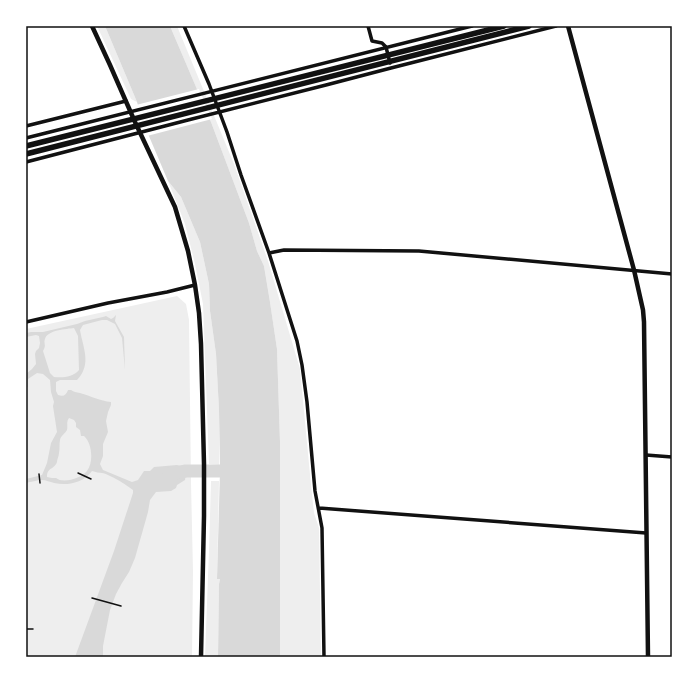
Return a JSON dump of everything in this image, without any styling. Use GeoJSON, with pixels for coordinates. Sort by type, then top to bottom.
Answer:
{"type":"FeatureCollection","features":[{"type":"Feature","properties":{"kind":"main road"},"geometry":{"type":"LineString","coordinates":[[26,154],[324,74],[388,55],[504,26]]}},
{"type":"Feature","properties":{"kind":"main road"},"geometry":{"type":"LineString","coordinates":[[26,146],[70,134],[324,74],[389,62],[529,26]]}},
{"type":"Feature","properties":{"kind":"street"},"geometry":{"type":"LineString","coordinates":[[92,26],[134,122],[175,207],[188,251],[195,285],[201,344],[204,464],[201,657]]}},
{"type":"Feature","properties":{"kind":"street"},"geometry":{"type":"LineString","coordinates":[[184,26],[227,132],[241,175],[270,253],[297,341],[307,402],[315,491],[322,528],[324,657]]}},
{"type":"Feature","properties":{"kind":"street"},"geometry":{"type":"LineString","coordinates":[[368,26],[372,41],[382,43],[386,47],[391,68]]}},
{"type":"Feature","properties":{"kind":"street"},"geometry":{"type":"LineString","coordinates":[[26,138],[220,88],[472,26]]}},
{"type":"Feature","properties":{"kind":"street"},"geometry":{"type":"LineString","coordinates":[[26,162],[556,26]]}},
{"type":"Feature","properties":{"kind":"street"},"geometry":{"type":"LineString","coordinates":[[568,26],[634,270],[643,310],[648,657]]}},
{"type":"Feature","properties":{"kind":"street"},"geometry":{"type":"LineString","coordinates":[[26,126],[126,101]]}},
{"type":"Feature","properties":{"kind":"street"},"geometry":{"type":"LineString","coordinates":[[270,253],[284,250],[419,251],[672,274]]}},
{"type":"Feature","properties":{"kind":"street"},"geometry":{"type":"LineString","coordinates":[[26,322],[195,285]]}},
{"type":"Feature","properties":{"kind":"street"},"geometry":{"type":"LineString","coordinates":[[646,455],[672,458]]}},
{"type":"Feature","properties":{"kind":"street"},"geometry":{"type":"LineString","coordinates":[[318,508],[646,533]]}},
{"type":"Feature","properties":{"kind":"path"},"geometry":{"type":"LineString","coordinates":[[78,473],[91,479]]}},
{"type":"Feature","properties":{"kind":"path"},"geometry":{"type":"LineString","coordinates":[[39,474],[40,483]]}},
{"type":"Feature","properties":{"kind":"path"},"geometry":{"type":"LineString","coordinates":[[92,598],[121,606]]}},
{"type":"Feature","properties":{"kind":"path"},"geometry":{"type":"LineString","coordinates":[[26,629],[33,629]]}},
{"type":"Feature","properties":{"kind":"shaded area"},"geometry":{"type":"Polygon","coordinates":[[[97,26],[105,26],[137,102],[131,99],[97,26]]]}},
{"type":"Feature","properties":{"kind":"shaded area"},"geometry":{"type":"Polygon","coordinates":[[[105,26],[170,26],[211,122],[249,223],[257,251],[264,266],[277,349],[280,442],[280,657],[218,657],[220,579],[217,579],[220,471],[219,410],[216,354],[210,311],[209,284],[200,242],[181,197],[168,181],[105,26]]]}},
{"type":"Feature","properties":{"kind":"shaded area"},"geometry":{"type":"Polygon","coordinates":[[[170,26],[177,26],[234,164],[268,261],[300,369],[314,513],[319,528],[321,657],[280,657],[280,442],[277,349],[264,266],[257,251],[249,223],[211,122],[170,26]]]}},
{"type":"Feature","properties":{"kind":"shaded area"},"geometry":{"type":"Polygon","coordinates":[[[168,181],[181,197],[200,242],[209,284],[210,311],[216,354],[219,410],[219,465],[209,464],[203,304],[185,224],[168,181]]]}},
{"type":"Feature","properties":{"kind":"shaded area"},"geometry":{"type":"Polygon","coordinates":[[[177,296],[186,304],[189,320],[193,571],[192,657],[26,657],[26,329],[177,296]]]}},
{"type":"Feature","properties":{"kind":"shaded area"},"geometry":{"type":"Polygon","coordinates":[[[116,315],[115,321],[124,337],[125,370],[122,338],[115,324],[107,320],[102,320],[83,325],[80,330],[85,356],[82,374],[77,380],[60,380],[56,382],[56,391],[58,395],[63,396],[68,390],[71,390],[99,400],[111,402],[106,421],[108,432],[103,444],[103,456],[100,464],[103,470],[132,482],[138,480],[144,471],[150,471],[154,467],[177,465],[183,467],[186,471],[185,480],[171,491],[156,492],[150,500],[135,558],[129,572],[116,594],[110,610],[103,646],[103,657],[75,657],[114,551],[133,490],[109,475],[92,471],[80,481],[70,484],[59,484],[45,480],[26,483],[26,479],[42,475],[47,463],[51,443],[57,432],[50,380],[43,374],[37,373],[28,379],[28,387],[26,388],[26,374],[36,364],[35,354],[40,343],[39,336],[36,335],[26,337],[26,333],[43,332],[106,316],[111,319],[116,315]],[[74,328],[53,332],[45,339],[45,347],[43,351],[50,373],[54,377],[68,376],[79,370],[78,336],[74,328]],[[69,418],[67,422],[67,430],[60,440],[56,465],[49,470],[47,477],[56,478],[59,480],[72,479],[85,474],[91,463],[89,443],[84,436],[81,436],[80,430],[76,427],[74,420],[69,418]]]}},
{"type":"Feature","properties":{"kind":"shaded area"},"geometry":{"type":"Polygon","coordinates":[[[211,481],[219,481],[217,578],[220,579],[218,657],[205,657],[211,481]]]}},
{"type":"Feature","properties":{"kind":"pier"},"geometry":{"type":"Polygon","coordinates":[[[199,89],[212,119],[147,136],[141,123],[136,105],[199,89]]]}},
{"type":"Feature","properties":{"kind":"waterway"},"geometry":{"type":"LineString","coordinates":[[169,474],[186,471],[237,471]]}}]}
